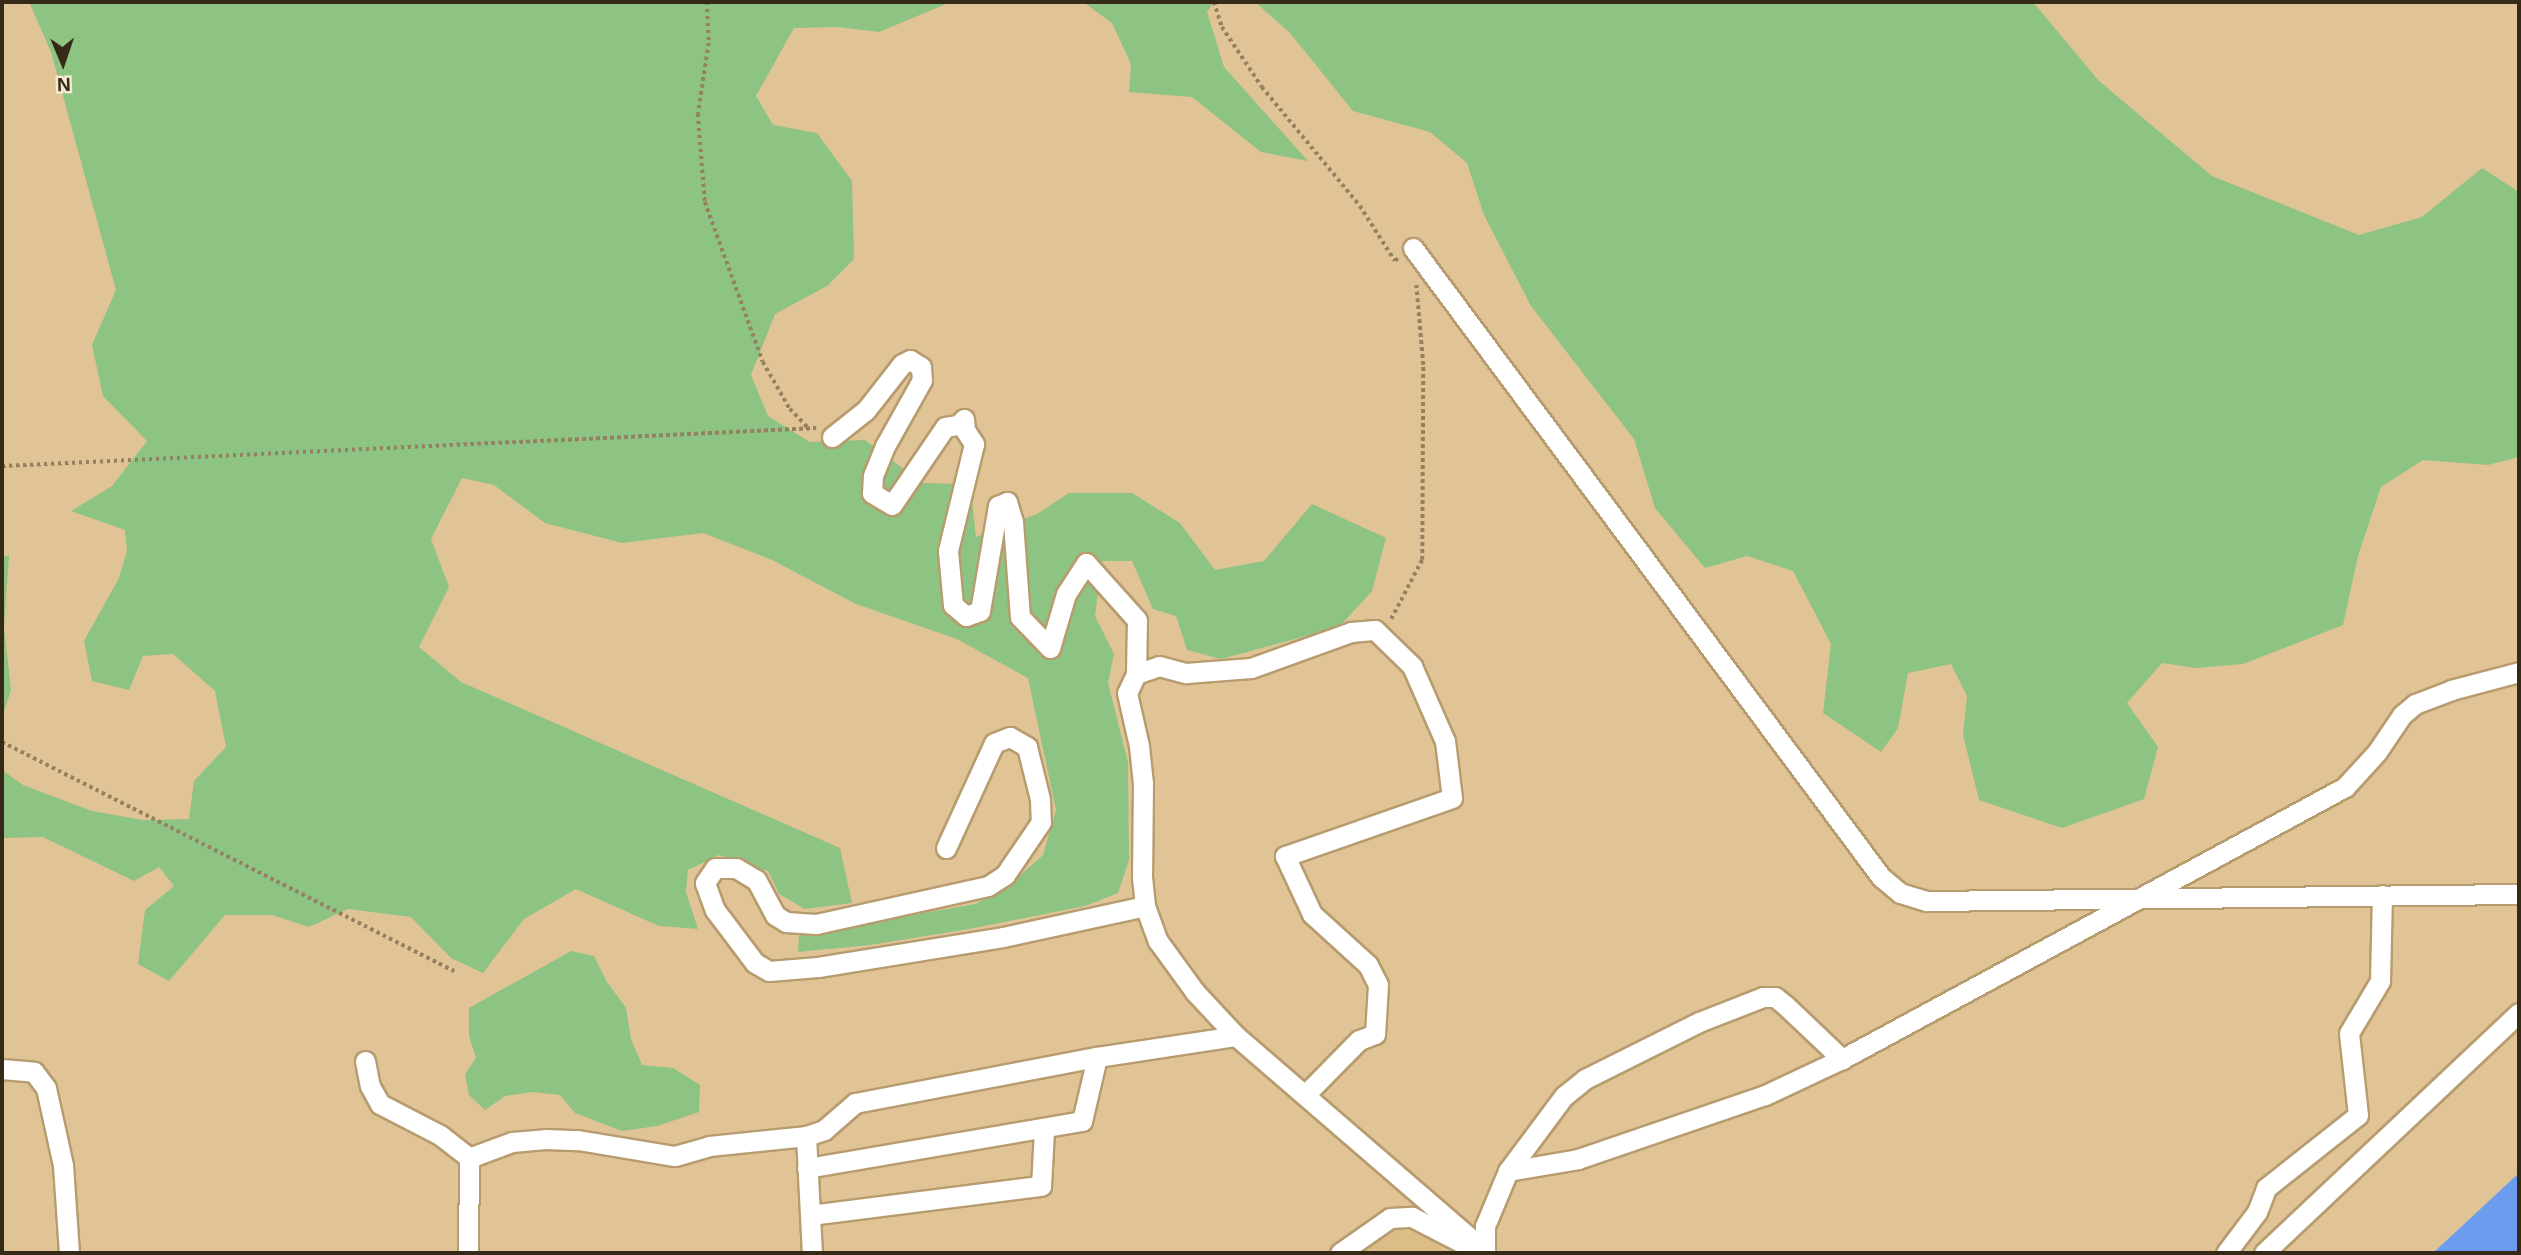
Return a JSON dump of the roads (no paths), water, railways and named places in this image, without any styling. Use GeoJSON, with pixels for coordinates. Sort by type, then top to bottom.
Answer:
{"type":"FeatureCollection","features":[{"type":"Feature","properties":{"kind":"street"},"geometry":{"type":"LineString","coordinates":[[1413,248],[1881,877],[1900,893],[1927,901],[2519,894]]}},
{"type":"Feature","properties":{"kind":"street"},"geometry":{"type":"LineString","coordinates":[[838,432],[866,410],[902,364],[910,360],[921,367],[922,380],[885,446],[873,475],[872,493],[892,505],[945,427],[958,425],[964,419],[965,430],[974,444],[948,551],[953,605],[966,616],[980,611],[998,506],[1007,502],[1013,522],[1020,617],[1050,648],[1066,594],[1086,563],[1137,620],[1136,674],[1128,693],[1139,746],[1143,783],[1142,877],[1145,906],[1158,941],[1195,992],[1236,1036],[1471,1237],[1482,1250]]}},
{"type":"Feature","properties":{"kind":"street"},"geometry":{"type":"LineString","coordinates":[[1136,674],[1159,666],[1186,673],[1251,668],[1351,632],[1375,630],[1412,666],[1445,741],[1452,798],[1285,856],[1312,914],[1368,965],[1378,985],[1375,1034],[1359,1040],[1305,1095]]}},
{"type":"Feature","properties":{"kind":"street"},"geometry":{"type":"LineString","coordinates":[[1508,1171],[1578,1159],[1603,1151],[1765,1095],[1842,1059],[2345,787],[2377,752],[2402,715],[2415,704],[2451,690],[2519,672]]}},
{"type":"Feature","properties":{"kind":"street"},"geometry":{"type":"LineString","coordinates":[[946,848],[994,743],[1010,737],[1027,747],[1040,799],[1041,822],[1005,875],[988,886],[816,924],[786,922],[775,915],[756,880],[736,868],[715,868],[705,883],[715,909],[755,963],[769,971],[818,967],[1003,937],[1145,906]]}},
{"type":"Feature","properties":{"kind":"street"},"geometry":{"type":"LineString","coordinates":[[2226,1253],[2256,1212],[2266,1188],[2358,1115],[2349,1033],[2380,981],[2382,895]]}},
{"type":"Feature","properties":{"kind":"street"},"geometry":{"type":"LineString","coordinates":[[1482,1250],[1485,1226],[1508,1171],[1564,1096],[1585,1079],[1699,1022],[1763,997],[1775,997],[1842,1059]]}},
{"type":"Feature","properties":{"kind":"street"},"geometry":{"type":"LineString","coordinates":[[2264,1253],[2519,1013]]}},
{"type":"Feature","properties":{"kind":"street"},"geometry":{"type":"LineString","coordinates":[[469,1158],[512,1142],[545,1139],[578,1140],[675,1156],[709,1146],[806,1136],[824,1130],[855,1103],[1097,1057],[1236,1036]]}},
{"type":"Feature","properties":{"kind":"street"},"geometry":{"type":"LineString","coordinates":[[807,1168],[1044,1130],[1082,1121],[1097,1057]]}},
{"type":"Feature","properties":{"kind":"street"},"geometry":{"type":"LineString","coordinates":[[365,1061],[370,1087],[380,1104],[440,1135],[469,1158]]}},
{"type":"Feature","properties":{"kind":"street"},"geometry":{"type":"LineString","coordinates":[[2,1069],[34,1072],[46,1088],[63,1165],[69,1253]]}},
{"type":"Feature","properties":{"kind":"street"},"geometry":{"type":"LineString","coordinates":[[810,1215],[1041,1186],[1044,1130]]}},
{"type":"Feature","properties":{"kind":"street"},"geometry":{"type":"LineString","coordinates":[[806,1136],[812,1253]]}},
{"type":"Feature","properties":{"kind":"street"},"geometry":{"type":"LineString","coordinates":[[468,1253],[469,1158]]}},
{"type":"Feature","properties":{"kind":"street"},"geometry":{"type":"LineString","coordinates":[[1340,1253],[1390,1218],[1412,1217],[1466,1247],[1482,1250]]}},
{"type":"Feature","properties":{"kind":"water"},"geometry":{"type":"Polygon","coordinates":[[[2519,1173],[2519,1253],[2433,1253],[2519,1173]]]}}]}
